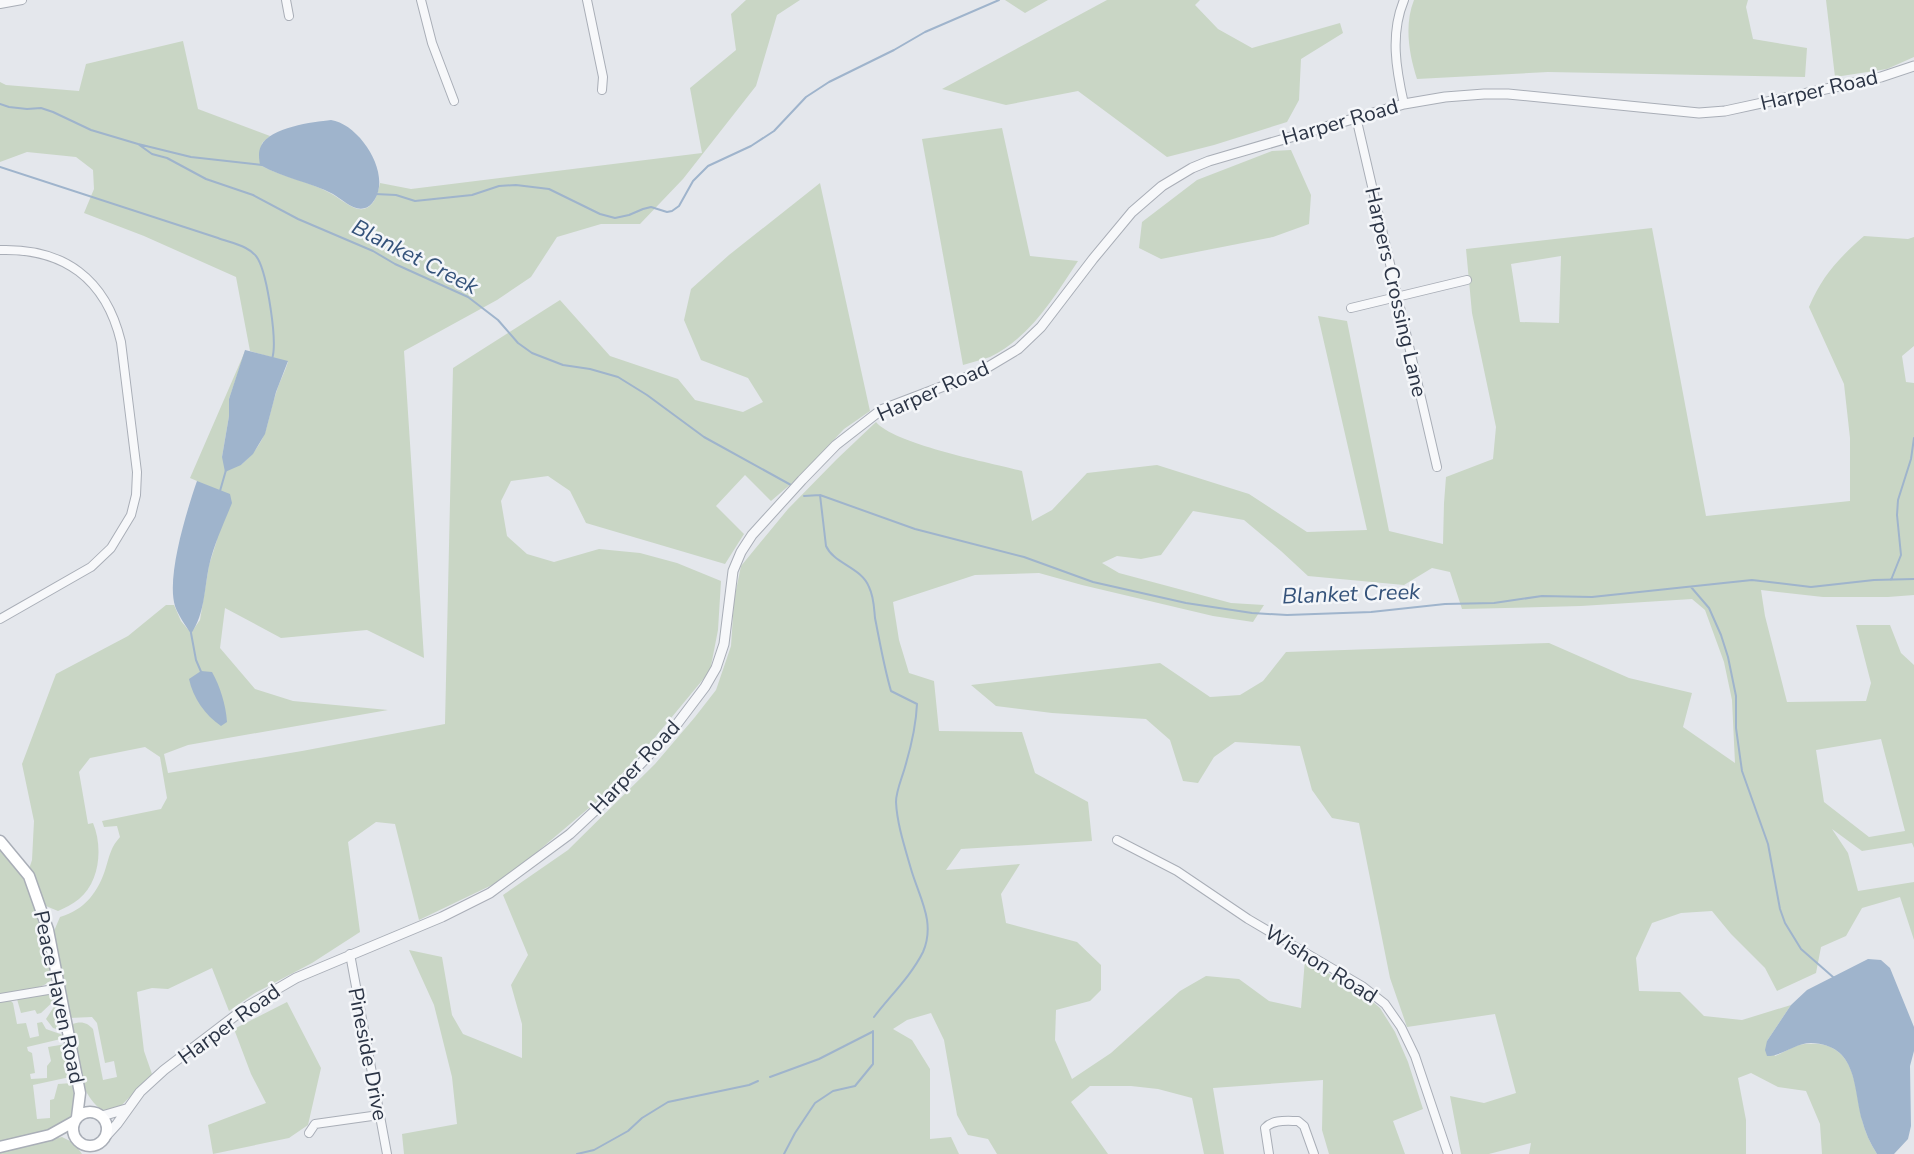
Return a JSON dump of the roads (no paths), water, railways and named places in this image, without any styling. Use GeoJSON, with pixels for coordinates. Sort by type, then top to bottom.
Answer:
{"type":"FeatureCollection","features":[{"type":"Feature","properties":{"kind":"main road","name":"Peace Haven Road"},"geometry":{"type":"LineString","coordinates":[[0,841],[28,876],[48,930],[80,1093],[76,1119]]}},
{"type":"Feature","properties":{"kind":"main road","name":"Peace Haven Road"},"geometry":{"type":"LineString","coordinates":[[80,1093],[99,1114]]}},
{"type":"Feature","properties":{"kind":"main road"},"geometry":{"type":"LineString","coordinates":[[0,1147],[50,1135],[86,1112],[99,1114],[107,1125],[104,1139],[95,1154]]}},
{"type":"Feature","properties":{"kind":"main road"},"geometry":{"type":"LineString","coordinates":[[76,1119],[73,1132],[81,1145]]}},
{"type":"Feature","properties":{"kind":"main road"},"geometry":{"type":"LineString","coordinates":[[50,1135],[81,1145],[92,1146],[104,1139]]}},
{"type":"Feature","properties":{"kind":"street"},"geometry":{"type":"LineString","coordinates":[[0,4],[22,0]]}},
{"type":"Feature","properties":{"kind":"street"},"geometry":{"type":"LineString","coordinates":[[286,0],[289,16]]}},
{"type":"Feature","properties":{"kind":"street"},"geometry":{"type":"LineString","coordinates":[[421,0],[432,43],[453,101]]}},
{"type":"Feature","properties":{"kind":"street"},"geometry":{"type":"LineString","coordinates":[[588,0],[603,76],[602,90]]}},
{"type":"Feature","properties":{"kind":"street"},"geometry":{"type":"LineString","coordinates":[[1404,0],[1397,16],[1395,46],[1398,78],[1404,104]]}},
{"type":"Feature","properties":{"kind":"street","name":"Harper Road"},"geometry":{"type":"LineString","coordinates":[[104,1139],[140,1092],[164,1070],[248,1006],[297,978],[442,917],[490,893],[570,834],[602,804],[674,728],[705,687],[716,668],[724,644],[733,571],[741,552],[760,526],[836,445],[881,410],[958,381],[996,363],[1018,349],[1041,327],[1132,212],[1145,199],[1177,176],[1220,158],[1356,117],[1404,104],[1445,97],[1484,94],[1707,112],[1725,111],[1877,78],[1914,66]]}},
{"type":"Feature","properties":{"kind":"street","name":"Harpers Crossing Lane"},"geometry":{"type":"LineString","coordinates":[[1356,117],[1437,467]]}},
{"type":"Feature","properties":{"kind":"street"},"geometry":{"type":"LineString","coordinates":[[0,250],[31,252],[55,258],[72,266],[96,287],[106,301],[116,323],[121,342],[137,472],[136,495],[131,515],[111,548],[91,567],[0,619]]}},
{"type":"Feature","properties":{"kind":"street"},"geometry":{"type":"LineString","coordinates":[[1351,308],[1467,280]]}},
{"type":"Feature","properties":{"kind":"street","name":"Wishon Road"},"geometry":{"type":"LineString","coordinates":[[1118,840],[1177,871],[1248,919],[1362,986],[1384,1004],[1401,1027],[1415,1056],[1448,1154]]}},
{"type":"Feature","properties":{"kind":"street","name":"Pineside Drive"},"geometry":{"type":"LineString","coordinates":[[350,954],[387,1154]]}},
{"type":"Feature","properties":{"kind":"street"},"geometry":{"type":"LineString","coordinates":[[0,998],[60,988]]}},
{"type":"Feature","properties":{"kind":"street"},"geometry":{"type":"LineString","coordinates":[[99,1114],[126,1109]]}},
{"type":"Feature","properties":{"kind":"street"},"geometry":{"type":"LineString","coordinates":[[309,1133],[315,1124],[379,1115]]}},
{"type":"Feature","properties":{"kind":"street"},"geometry":{"type":"LineString","coordinates":[[1269,1154],[1265,1128],[1267,1125],[1271,1122],[1298,1121],[1304,1126],[1314,1154]]}},
{"type":"Feature","properties":{"kind":"water"},"geometry":{"type":"Polygon","coordinates":[[[331,120],[342,123],[352,130],[370,151],[375,163],[379,176],[379,188],[375,199],[367,207],[361,209],[352,207],[333,194],[260,165],[261,146],[273,134],[293,127],[331,120]]]}},
{"type":"Feature","properties":{"kind":"water"},"geometry":{"type":"Polygon","coordinates":[[[245,350],[288,361],[276,392],[265,434],[253,454],[241,465],[225,472],[222,457],[229,416],[229,399],[245,350]]]}},
{"type":"Feature","properties":{"kind":"water"},"geometry":{"type":"Polygon","coordinates":[[[197,481],[230,494],[232,503],[209,566],[202,610],[191,634],[175,606],[173,578],[179,544],[197,481]]]}},
{"type":"Feature","properties":{"kind":"water"},"geometry":{"type":"Polygon","coordinates":[[[201,671],[212,672],[220,689],[227,722],[221,726],[210,717],[193,693],[189,679],[201,671]]]}},
{"type":"Feature","properties":{"kind":"water"},"geometry":{"type":"Polygon","coordinates":[[[1868,959],[1881,960],[1890,968],[1914,1027],[1914,1051],[1910,1066],[1911,1126],[1908,1139],[1894,1154],[1877,1154],[1872,1146],[1863,1124],[1851,1070],[1838,1051],[1811,1043],[1767,1056],[1765,1050],[1767,1041],[1791,1005],[1807,990],[1868,959]]]}},
{"type":"Feature","properties":{"kind":"waterway"},"geometry":{"type":"LineString","coordinates":[[375,194],[396,195],[415,201],[472,195],[499,186],[516,185],[549,189],[600,214],[615,218],[651,207],[667,212],[672,211],[679,206],[693,181],[708,166],[751,146],[774,131],[806,97],[829,82],[925,32],[999,0]]}},
{"type":"Feature","properties":{"kind":"waterway","name":"Blanket Creek"},"geometry":{"type":"LineString","coordinates":[[0,104],[27,109],[41,108],[91,130],[138,144],[152,154],[167,158],[206,179],[253,195],[298,219],[373,251],[395,264],[468,297],[498,320],[518,343],[532,353],[563,365],[590,369],[618,377],[647,395],[704,437],[791,485]]}},
{"type":"Feature","properties":{"kind":"waterway"},"geometry":{"type":"LineString","coordinates":[[138,144],[191,157],[262,165]]}},
{"type":"Feature","properties":{"kind":"waterway"},"geometry":{"type":"LineString","coordinates":[[0,167],[235,243],[251,251],[258,259],[268,293],[274,338],[272,359]]}},
{"type":"Feature","properties":{"kind":"waterway"},"geometry":{"type":"LineString","coordinates":[[1891,580],[1901,555],[1897,515],[1898,500],[1911,459],[1914,438]]}},
{"type":"Feature","properties":{"kind":"waterway"},"geometry":{"type":"LineString","coordinates":[[220,491],[226,470]]}},
{"type":"Feature","properties":{"kind":"waterway"},"geometry":{"type":"LineString","coordinates":[[820,495],[826,546],[835,557],[860,575],[871,591],[891,691],[917,704],[913,736],[896,802],[904,844],[925,910],[927,941],[913,969],[874,1017]]}},
{"type":"Feature","properties":{"kind":"waterway","name":"Blanket Creek"},"geometry":{"type":"LineString","coordinates":[[804,496],[820,495],[915,529],[1024,557],[1093,582],[1186,603],[1252,613],[1287,615],[1371,612],[1445,604],[1494,603],[1542,596],[1592,597],[1752,580],[1811,587],[1874,580],[1914,579]]}},
{"type":"Feature","properties":{"kind":"waterway"},"geometry":{"type":"LineString","coordinates":[[1691,587],[1709,608],[1728,657],[1736,696],[1736,728],[1742,771],[1768,844],[1780,909],[1785,923],[1801,949],[1833,977]]}},
{"type":"Feature","properties":{"kind":"waterway"},"geometry":{"type":"LineString","coordinates":[[191,633],[196,660],[202,674]]}},
{"type":"Feature","properties":{"kind":"waterway"},"geometry":{"type":"LineString","coordinates":[[784,1154],[815,1103],[833,1091],[855,1086],[873,1064],[873,1031]]}},
{"type":"Feature","properties":{"kind":"waterway"},"geometry":{"type":"LineString","coordinates":[[770,1077],[819,1059],[872,1032]]}},
{"type":"Feature","properties":{"kind":"waterway"},"geometry":{"type":"LineString","coordinates":[[577,1154],[594,1150],[628,1131],[642,1118],[668,1102],[749,1085],[758,1081]]}}]}
